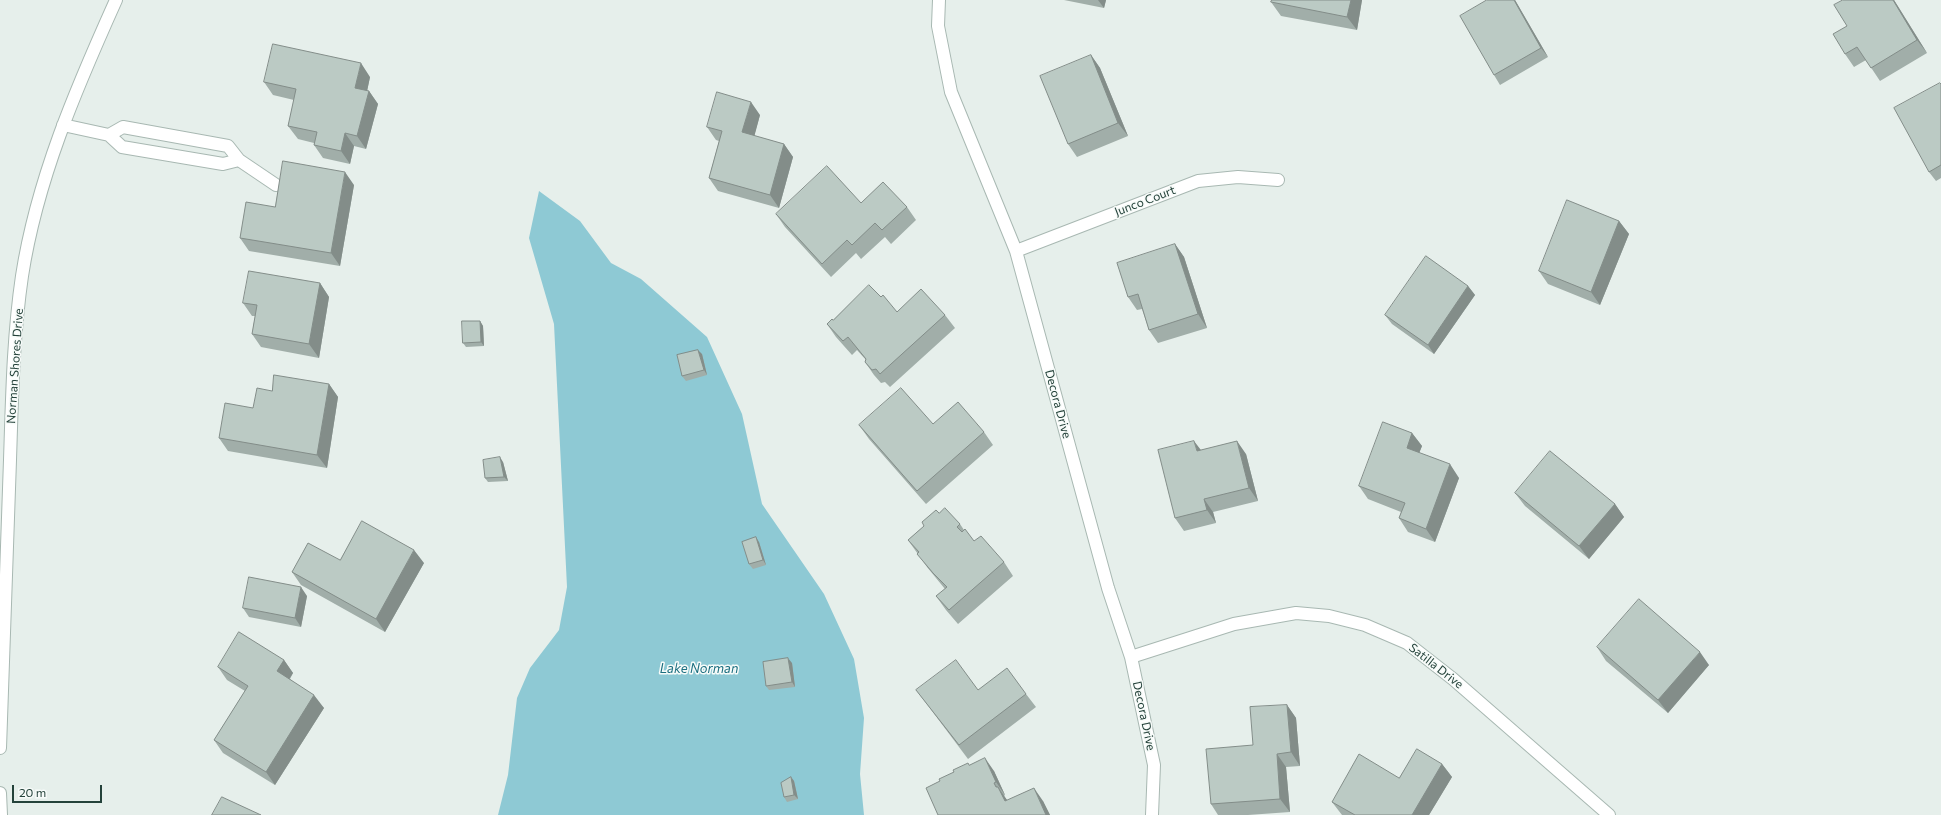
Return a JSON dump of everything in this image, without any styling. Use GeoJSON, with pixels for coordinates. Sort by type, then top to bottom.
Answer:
{"type":"FeatureCollection","features":[{"type":"Feature","properties":{"kind":"street","name":"Norman Shores Drive"},"geometry":{"type":"LineString","coordinates":[[0,748],[5,458],[22,276],[35,213],[62,125],[116,0]]}},
{"type":"Feature","properties":{"kind":"street","name":"Decora Drive"},"geometry":{"type":"LineString","coordinates":[[939,0],[938,26],[951,92],[1016,251],[1108,588],[1131,657],[1154,765],[1152,815]]}},
{"type":"Feature","properties":{"kind":"street"},"geometry":{"type":"LineString","coordinates":[[62,125],[109,135],[122,147],[223,164],[239,160]]}},
{"type":"Feature","properties":{"kind":"street"},"geometry":{"type":"LineString","coordinates":[[109,135],[123,127],[228,146],[239,160],[276,185]]}},
{"type":"Feature","properties":{"kind":"street","name":"Junco Court"},"geometry":{"type":"LineString","coordinates":[[1016,251],[1198,181],[1238,177],[1278,180]]}},
{"type":"Feature","properties":{"kind":"street","name":"Satilla Drive"},"geometry":{"type":"LineString","coordinates":[[1131,657],[1234,624],[1296,613],[1329,616],[1365,625],[1407,643],[1453,679],[1609,815]]}},
{"type":"Feature","properties":{"kind":"street"},"geometry":{"type":"LineString","coordinates":[[0,793],[1,815]]}},
{"type":"Feature","properties":{"kind":"water","name":"Lake Norman"},"geometry":{"type":"Polygon","coordinates":[[[539,191],[580,221],[611,263],[641,279],[707,337],[742,414],[762,504],[824,594],[854,659],[864,718],[860,774],[864,815],[498,815],[508,775],[517,698],[530,668],[559,630],[567,587],[554,324],[529,238],[539,191]]]}},
{"type":"Feature","properties":{"kind":"building"},"geometry":{"type":"Polygon","coordinates":[[[1272,0],[1351,0],[1347,17],[1271,2],[1272,0]]]}},
{"type":"Feature","properties":{"kind":"building"},"geometry":{"type":"Polygon","coordinates":[[[1487,0],[1514,0],[1541,48],[1494,75],[1460,16],[1487,0]]]}},
{"type":"Feature","properties":{"kind":"building"},"geometry":{"type":"Polygon","coordinates":[[[1843,0],[1893,0],[1917,40],[1871,68],[1857,47],[1845,54],[1833,34],[1847,26],[1834,5],[1843,0]]]}},
{"type":"Feature","properties":{"kind":"building"},"geometry":{"type":"Polygon","coordinates":[[[273,44],[361,63],[355,88],[369,91],[357,136],[345,133],[341,151],[314,145],[317,132],[288,126],[296,89],[264,82],[273,44]]]}},
{"type":"Feature","properties":{"kind":"building"},"geometry":{"type":"Polygon","coordinates":[[[1091,55],[1118,123],[1068,144],[1040,76],[1091,55]]]}},
{"type":"Feature","properties":{"kind":"building"},"geometry":{"type":"Polygon","coordinates":[[[1940,83],[1941,165],[1929,172],[1894,108],[1940,83]]]}},
{"type":"Feature","properties":{"kind":"building"},"geometry":{"type":"Polygon","coordinates":[[[717,92],[751,102],[742,132],[784,144],[770,195],[709,178],[722,131],[707,127],[717,92]]]}},
{"type":"Feature","properties":{"kind":"building"},"geometry":{"type":"Polygon","coordinates":[[[283,161],[345,172],[331,253],[240,238],[246,202],[275,207],[283,161]]]}},
{"type":"Feature","properties":{"kind":"building"},"geometry":{"type":"Polygon","coordinates":[[[827,166],[861,203],[883,182],[907,207],[882,230],[875,223],[852,245],[847,240],[822,264],[776,214],[827,166]]]}},
{"type":"Feature","properties":{"kind":"building"},"geometry":{"type":"Polygon","coordinates":[[[1567,200],[1619,221],[1591,292],[1539,271],[1567,200]]]}},
{"type":"Feature","properties":{"kind":"building"},"geometry":{"type":"Polygon","coordinates":[[[1175,244],[1198,314],[1149,330],[1138,294],[1128,297],[1117,263],[1175,244]]]}},
{"type":"Feature","properties":{"kind":"building"},"geometry":{"type":"Polygon","coordinates":[[[1426,256],[1468,286],[1428,345],[1385,315],[1426,256]]]}},
{"type":"Feature","properties":{"kind":"building"},"geometry":{"type":"Polygon","coordinates":[[[249,271],[320,283],[309,344],[252,334],[257,305],[243,303],[249,271]]]}},
{"type":"Feature","properties":{"kind":"building"},"geometry":{"type":"Polygon","coordinates":[[[869,285],[881,297],[883,295],[897,312],[921,289],[945,315],[880,374],[876,369],[872,370],[865,362],[866,359],[848,337],[843,341],[827,324],[869,285]]]}},
{"type":"Feature","properties":{"kind":"building"},"geometry":{"type":"Polygon","coordinates":[[[462,321],[480,321],[481,342],[463,343],[462,321]]]}},
{"type":"Feature","properties":{"kind":"building"},"geometry":{"type":"Polygon","coordinates":[[[698,350],[704,370],[682,376],[677,355],[698,350]]]}},
{"type":"Feature","properties":{"kind":"building"},"geometry":{"type":"Polygon","coordinates":[[[274,375],[329,384],[317,455],[219,438],[225,403],[253,408],[257,388],[272,391],[274,375]]]}},
{"type":"Feature","properties":{"kind":"building"},"geometry":{"type":"Polygon","coordinates":[[[901,388],[933,424],[958,402],[984,432],[917,491],[859,425],[901,388]]]}},
{"type":"Feature","properties":{"kind":"building"},"geometry":{"type":"Polygon","coordinates":[[[1383,422],[1412,433],[1407,448],[1450,464],[1426,529],[1399,518],[1405,503],[1359,486],[1383,422]]]}},
{"type":"Feature","properties":{"kind":"building"},"geometry":{"type":"Polygon","coordinates":[[[1194,441],[1197,451],[1237,441],[1249,488],[1204,499],[1207,510],[1175,518],[1158,450],[1194,441]]]}},
{"type":"Feature","properties":{"kind":"building"},"geometry":{"type":"Polygon","coordinates":[[[1550,451],[1615,504],[1579,546],[1515,493],[1550,451]]]}},
{"type":"Feature","properties":{"kind":"building"},"geometry":{"type":"Polygon","coordinates":[[[500,457],[504,477],[485,478],[483,460],[500,457]]]}},
{"type":"Feature","properties":{"kind":"building"},"geometry":{"type":"Polygon","coordinates":[[[945,508],[960,524],[957,527],[962,532],[965,529],[974,541],[981,536],[1004,562],[949,610],[936,596],[947,587],[917,554],[919,552],[908,540],[924,526],[922,522],[936,510],[939,513],[945,508]]]}},
{"type":"Feature","properties":{"kind":"building"},"geometry":{"type":"Polygon","coordinates":[[[362,521],[414,550],[376,619],[292,572],[308,543],[340,560],[362,521]]]}},
{"type":"Feature","properties":{"kind":"building"},"geometry":{"type":"Polygon","coordinates":[[[756,537],[763,560],[749,564],[742,542],[756,537]]]}},
{"type":"Feature","properties":{"kind":"building"},"geometry":{"type":"Polygon","coordinates":[[[249,577],[301,587],[295,618],[243,608],[249,577]]]}},
{"type":"Feature","properties":{"kind":"building"},"geometry":{"type":"Polygon","coordinates":[[[1639,599],[1700,652],[1658,700],[1597,647],[1639,599]]]}},
{"type":"Feature","properties":{"kind":"building"},"geometry":{"type":"Polygon","coordinates":[[[239,632],[284,660],[277,671],[314,695],[266,772],[214,740],[248,686],[218,667],[239,632]]]}},
{"type":"Feature","properties":{"kind":"building"},"geometry":{"type":"Polygon","coordinates":[[[788,658],[792,682],[766,686],[763,662],[788,658]]]}},
{"type":"Feature","properties":{"kind":"building"},"geometry":{"type":"Polygon","coordinates":[[[956,660],[978,690],[1007,668],[1026,694],[959,745],[916,690],[956,660]]]}},
{"type":"Feature","properties":{"kind":"building"},"geometry":{"type":"Polygon","coordinates":[[[1287,705],[1291,752],[1277,754],[1280,799],[1211,804],[1206,749],[1253,745],[1250,707],[1287,705]]]}},
{"type":"Feature","properties":{"kind":"building"},"geometry":{"type":"Polygon","coordinates":[[[1417,749],[1442,764],[1412,815],[1355,815],[1332,802],[1359,754],[1399,778],[1417,749]]]}},
{"type":"Feature","properties":{"kind":"building"},"geometry":{"type":"Polygon","coordinates":[[[985,758],[996,782],[994,783],[996,787],[998,787],[1005,801],[1034,788],[1046,815],[938,815],[926,788],[940,781],[939,779],[954,772],[953,770],[968,763],[969,765],[985,758]]]}},
{"type":"Feature","properties":{"kind":"building"},"geometry":{"type":"Polygon","coordinates":[[[791,777],[794,795],[784,797],[781,783],[791,777]]]}},
{"type":"Feature","properties":{"kind":"building"},"geometry":{"type":"Polygon","coordinates":[[[222,797],[261,815],[212,815],[222,797]]]}}]}
